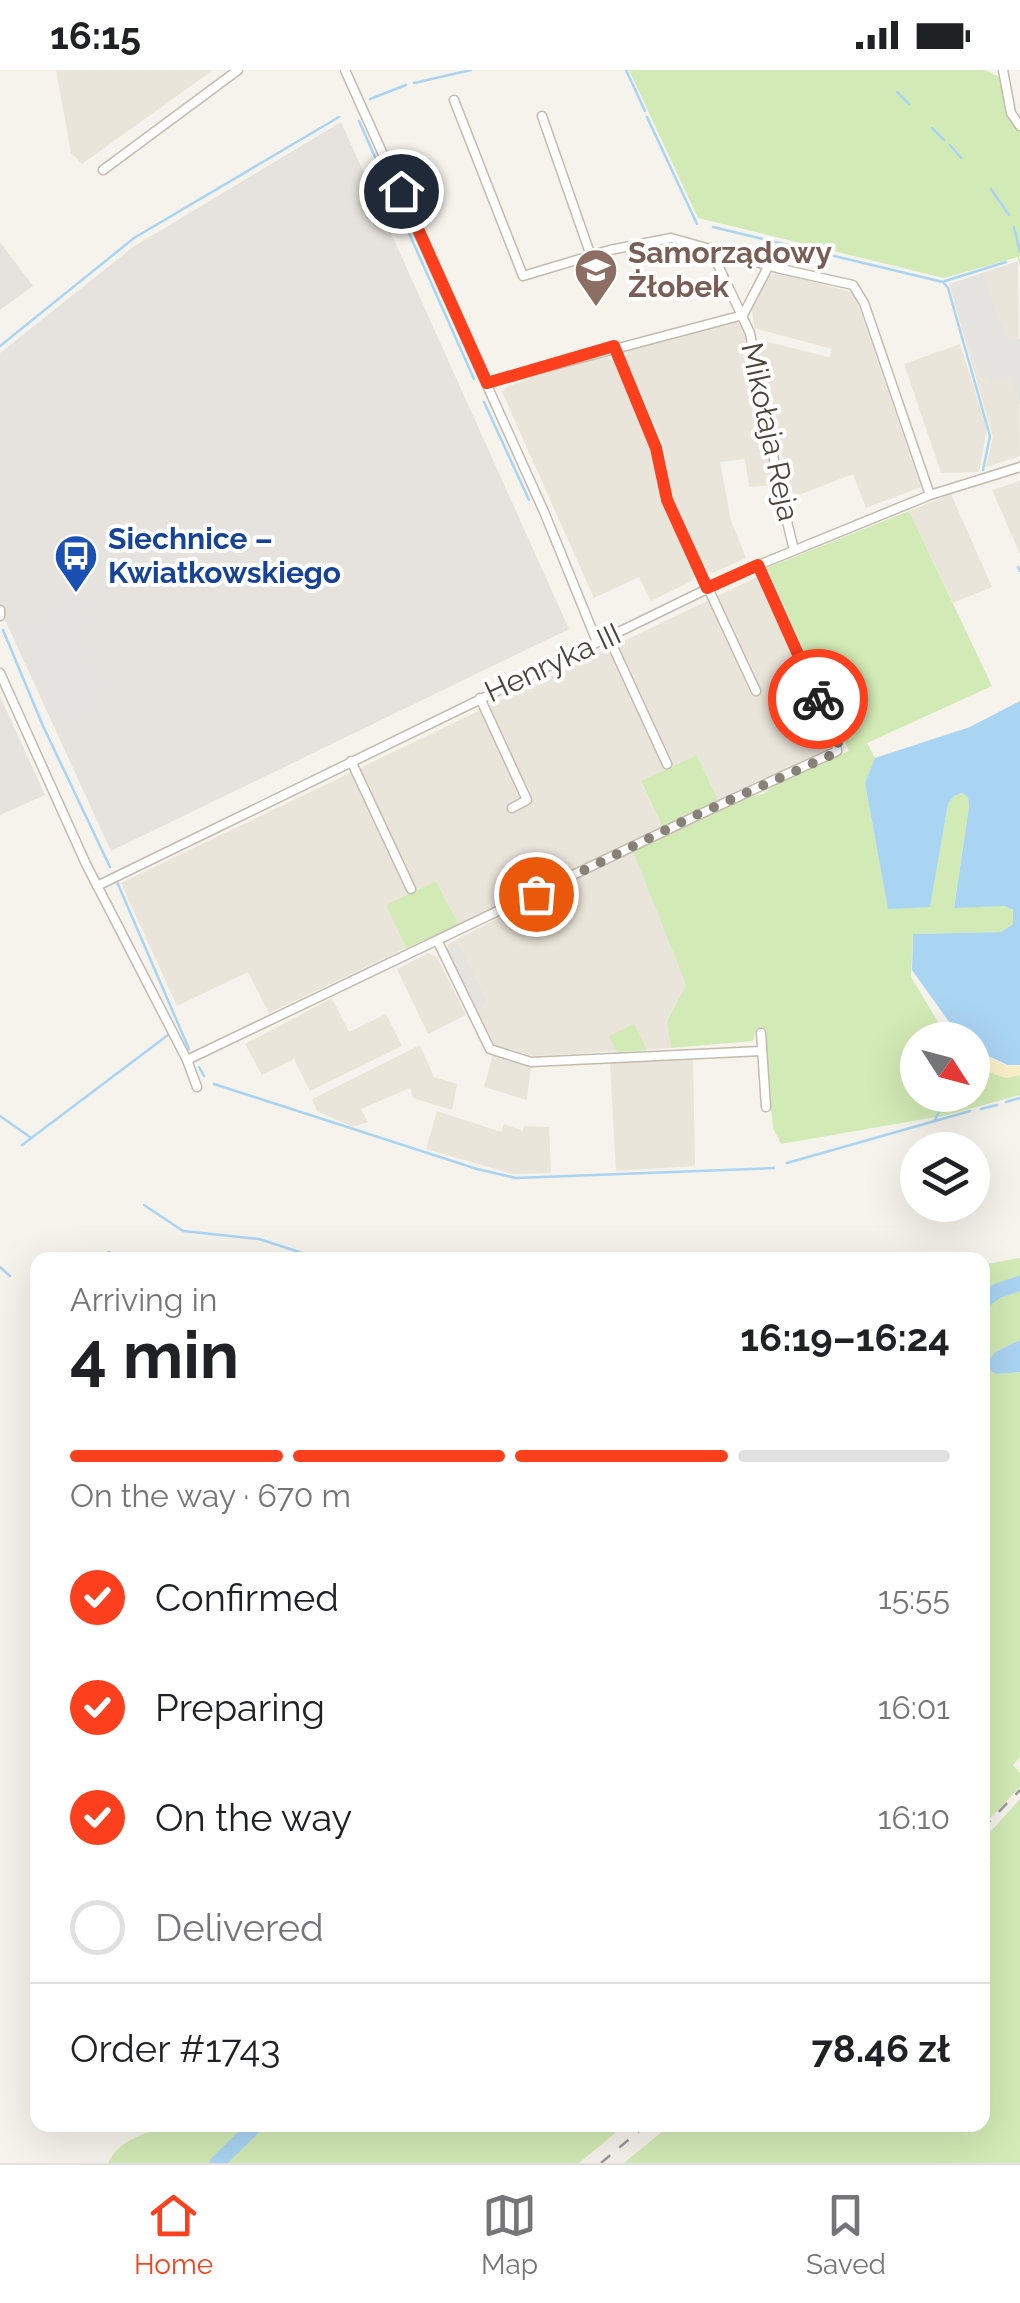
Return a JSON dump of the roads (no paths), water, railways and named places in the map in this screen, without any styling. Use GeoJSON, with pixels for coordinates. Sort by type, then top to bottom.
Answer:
{"type":"FeatureCollection","features":[{"type":"Feature","properties":{"kind":"street"},"geometry":{"type":"LineString","coordinates":[[103,170],[238,70]]}},
{"type":"Feature","properties":{"kind":"street"},"geometry":{"type":"LineString","coordinates":[[345,70],[567,563],[596,642]]}},
{"type":"Feature","properties":{"kind":"street"},"geometry":{"type":"LineString","coordinates":[[1000,70],[1012,113],[1020,126]]}},
{"type":"Feature","properties":{"kind":"street"},"geometry":{"type":"LineString","coordinates":[[454,100],[524,276],[664,238],[849,282],[858,289],[930,495]]}},
{"type":"Feature","properties":{"kind":"street"},"geometry":{"type":"LineString","coordinates":[[542,116],[590,256]]}},
{"type":"Feature","properties":{"kind":"street","name":"Mikołaja Reja"},"geometry":{"type":"LineString","coordinates":[[710,248],[750,333],[780,497],[794,550]]}},
{"type":"Feature","properties":{"kind":"street"},"geometry":{"type":"LineString","coordinates":[[487,383],[742,314],[768,265]]}},
{"type":"Feature","properties":{"kind":"street"},"geometry":{"type":"LineString","coordinates":[[614,346],[656,448],[667,500],[756,691]]}},
{"type":"Feature","properties":{"kind":"street","name":"Henryka III"},"geometry":{"type":"LineString","coordinates":[[97,886],[707,588],[930,495],[1020,467]]}},
{"type":"Feature","properties":{"kind":"street"},"geometry":{"type":"LineString","coordinates":[[187,1060],[694,816],[838,752],[835,737],[758,565]]}},
{"type":"Feature","properties":{"kind":"street"},"geometry":{"type":"LineString","coordinates":[[608,636],[667,764]]}},
{"type":"Feature","properties":{"kind":"street"},"geometry":{"type":"LineString","coordinates":[[0,673],[97,886],[187,1060],[196,1086]]}},
{"type":"Feature","properties":{"kind":"street"},"geometry":{"type":"LineString","coordinates":[[480,698],[527,800],[512,808]]}},
{"type":"Feature","properties":{"kind":"street"},"geometry":{"type":"LineString","coordinates":[[351,761],[411,888]]}},
{"type":"Feature","properties":{"kind":"street"},"geometry":{"type":"LineString","coordinates":[[438,942],[490,1049],[531,1062],[761,1051]]}},
{"type":"Feature","properties":{"kind":"street"},"geometry":{"type":"LineString","coordinates":[[761,1033],[766,1107]]}},
{"type":"Feature","properties":{"kind":"water"},"geometry":{"type":"Polygon","coordinates":[[[1020,701],[1020,1065],[1008,1065],[990,1057],[990,1022],[949,1022],[912,970],[913,934],[1001,932],[1013,924],[1013,910],[1005,906],[954,908],[968,797],[962,793],[948,804],[930,907],[888,909],[865,783],[875,758],[970,727],[1020,701]]]}},
{"type":"Feature","properties":{"kind":"water"},"geometry":{"type":"Polygon","coordinates":[[[1020,1340],[1020,1372],[996,1374],[990,1370],[990,1358],[1020,1340]]]}},
{"type":"Feature","properties":{"kind":"waterway"},"geometry":{"type":"LineString","coordinates":[[414,83],[471,70]]}},
{"type":"Feature","properties":{"kind":"waterway"},"geometry":{"type":"LineString","coordinates":[[626,70],[645,111]]}},
{"type":"Feature","properties":{"kind":"waterway"},"geometry":{"type":"LineString","coordinates":[[370,99],[406,85]]}},
{"type":"Feature","properties":{"kind":"waterway"},"geometry":{"type":"LineString","coordinates":[[897,92],[909,104]]}},
{"type":"Feature","properties":{"kind":"waterway"},"geometry":{"type":"LineString","coordinates":[[0,346],[134,238],[339,117]]}},
{"type":"Feature","properties":{"kind":"waterway"},"geometry":{"type":"LineString","coordinates":[[647,117],[697,224]]}},
{"type":"Feature","properties":{"kind":"waterway"},"geometry":{"type":"LineString","coordinates":[[359,121],[474,379]]}},
{"type":"Feature","properties":{"kind":"waterway"},"geometry":{"type":"LineString","coordinates":[[932,128],[944,140]]}},
{"type":"Feature","properties":{"kind":"waterway"},"geometry":{"type":"LineString","coordinates":[[950,145],[961,158]]}},
{"type":"Feature","properties":{"kind":"waterway"},"geometry":{"type":"LineString","coordinates":[[991,189],[1009,215]]}},
{"type":"Feature","properties":{"kind":"waterway"},"geometry":{"type":"LineString","coordinates":[[713,227],[943,282],[948,288],[990,436],[983,470]]}},
{"type":"Feature","properties":{"kind":"waterway"},"geometry":{"type":"LineString","coordinates":[[1014,227],[1020,252]]}},
{"type":"Feature","properties":{"kind":"waterway"},"geometry":{"type":"LineString","coordinates":[[945,281],[1006,262]]}},
{"type":"Feature","properties":{"kind":"waterway"},"geometry":{"type":"LineString","coordinates":[[484,402],[529,500]]}},
{"type":"Feature","properties":{"kind":"waterway"},"geometry":{"type":"LineString","coordinates":[[1018,567],[1020,571]]}},
{"type":"Feature","properties":{"kind":"waterway"},"geometry":{"type":"LineString","coordinates":[[3,630],[43,726],[110,867]]}},
{"type":"Feature","properties":{"kind":"waterway"},"geometry":{"type":"LineString","coordinates":[[117,882],[189,1049]]}},
{"type":"Feature","properties":{"kind":"waterway"},"geometry":{"type":"LineString","coordinates":[[22,1145],[168,1035]]}},
{"type":"Feature","properties":{"kind":"waterway"},"geometry":{"type":"LineString","coordinates":[[199,1067],[204,1076]]}},
{"type":"Feature","properties":{"kind":"waterway"},"geometry":{"type":"LineString","coordinates":[[214,1084],[516,1178],[774,1168]]}},
{"type":"Feature","properties":{"kind":"waterway"},"geometry":{"type":"LineString","coordinates":[[1006,1102],[1020,1098]]}},
{"type":"Feature","properties":{"kind":"waterway"},"geometry":{"type":"LineString","coordinates":[[990,1107],[997,1105]]}},
{"type":"Feature","properties":{"kind":"waterway"},"geometry":{"type":"LineString","coordinates":[[935,1120],[939,1112]]}},
{"type":"Feature","properties":{"kind":"waterway"},"geometry":{"type":"LineString","coordinates":[[787,1163],[966,1112]]}},
{"type":"Feature","properties":{"kind":"waterway"},"geometry":{"type":"LineString","coordinates":[[0,1116],[30,1137]]}},
{"type":"Feature","properties":{"kind":"waterway"},"geometry":{"type":"LineString","coordinates":[[144,1205],[183,1231],[259,1239],[299,1252]]}},
{"type":"Feature","properties":{"kind":"waterway"},"geometry":{"type":"LineString","coordinates":[[0,1267],[10,1276]]}},
{"type":"Feature","properties":{"kind":"waterway"},"geometry":{"type":"LineString","coordinates":[[990,1296],[1020,1283]]}},
{"type":"Feature","properties":{"kind":"waterway"},"geometry":{"type":"LineString","coordinates":[[217,2163],[249,2132]]}},
{"type":"Feature","properties":{"kind":"railway"},"geometry":{"type":"LineString","coordinates":[[990,1821],[1020,1790]]}},
{"type":"Feature","properties":{"kind":"railway"},"geometry":{"type":"LineString","coordinates":[[601,2163],[638,2132]]}},
{"type":"Feature","properties":{"kind":"place","name":"Samorządowy Żłobek"},"geometry":{"type":"Point","coordinates":[596,308]}},
{"type":"Feature","properties":{"kind":"place","name":"Siechnice – Kwiatkowskiego"},"geometry":{"type":"Point","coordinates":[76,594]}}]}
